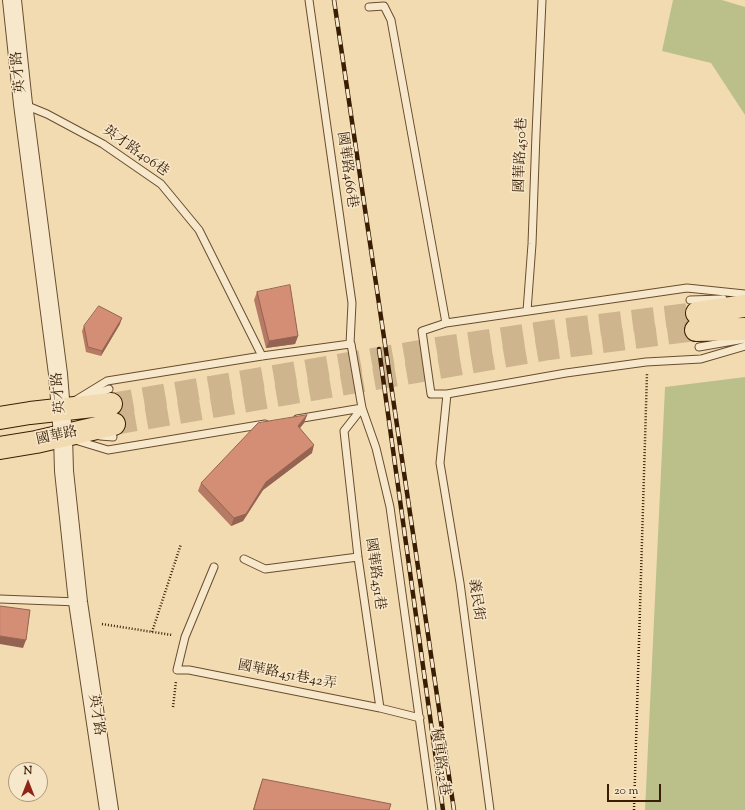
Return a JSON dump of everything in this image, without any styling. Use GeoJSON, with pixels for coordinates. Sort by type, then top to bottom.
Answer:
{"type":"FeatureCollection","features":[{"type":"Feature","properties":{"kind":"main road"},"geometry":{"type":"LineString","coordinates":[[696,323],[745,306]]}},
{"type":"Feature","properties":{"kind":"main road"},"geometry":{"type":"LineString","coordinates":[[696,323],[745,329]]}},
{"type":"Feature","properties":{"kind":"main road","name":"國華路"},"geometry":{"type":"LineString","coordinates":[[0,418],[61,409],[112,413],[63,436],[0,448]]}},
{"type":"Feature","properties":{"kind":"street","name":"英才路"},"geometry":{"type":"LineString","coordinates":[[12,0],[23,104],[58,374],[64,471],[78,602],[109,810]]}},
{"type":"Feature","properties":{"kind":"lane","name":"國華路466巷"},"geometry":{"type":"LineString","coordinates":[[309,0],[352,303],[350,344],[362,408]]}},
{"type":"Feature","properties":{"kind":"lane","name":"國華路450巷"},"geometry":{"type":"LineString","coordinates":[[527,310],[532,244],[542,0]]}},
{"type":"Feature","properties":{"kind":"lane"},"geometry":{"type":"LineString","coordinates":[[369,7],[384,6],[391,20],[446,323]]}},
{"type":"Feature","properties":{"kind":"lane","name":"英才路406巷"},"geometry":{"type":"LineString","coordinates":[[23,104],[47,114],[103,144],[161,184],[199,230],[262,356]]}},
{"type":"Feature","properties":{"kind":"lane"},"geometry":{"type":"LineString","coordinates":[[745,294],[687,288],[527,310],[446,323],[422,331],[431,394],[447,394],[566,372],[646,362],[701,359],[745,346]]}},
{"type":"Feature","properties":{"kind":"lane"},"geometry":{"type":"LineString","coordinates":[[696,323],[745,299]]}},
{"type":"Feature","properties":{"kind":"lane"},"geometry":{"type":"LineString","coordinates":[[696,323],[745,339]]}},
{"type":"Feature","properties":{"kind":"lane"},"geometry":{"type":"LineString","coordinates":[[61,409],[107,381],[262,356],[350,344]]}},
{"type":"Feature","properties":{"kind":"lane","name":"義民街"},"geometry":{"type":"LineString","coordinates":[[447,394],[440,463],[460,582],[490,810]]}},
{"type":"Feature","properties":{"kind":"lane"},"geometry":{"type":"LineString","coordinates":[[293,419],[362,408]]}},
{"type":"Feature","properties":{"kind":"lane","name":"國華路451巷"},"geometry":{"type":"LineString","coordinates":[[362,408],[344,431],[358,557],[380,708]]}},
{"type":"Feature","properties":{"kind":"lane","name":"橫車路32巷"},"geometry":{"type":"LineString","coordinates":[[362,408],[376,448],[390,507],[432,810]]}},
{"type":"Feature","properties":{"kind":"lane"},"geometry":{"type":"LineString","coordinates":[[63,436],[108,450],[270,423]]}},
{"type":"Feature","properties":{"kind":"lane"},"geometry":{"type":"LineString","coordinates":[[244,559],[265,569],[358,557]]}},
{"type":"Feature","properties":{"kind":"lane"},"geometry":{"type":"LineString","coordinates":[[177,670],[185,637],[214,567]]}},
{"type":"Feature","properties":{"kind":"lane"},"geometry":{"type":"LineString","coordinates":[[0,599],[78,602]]}},
{"type":"Feature","properties":{"kind":"lane","name":"國華路451巷42弄"},"geometry":{"type":"LineString","coordinates":[[177,670],[189,670],[380,708]]}},
{"type":"Feature","properties":{"kind":"lane"},"geometry":{"type":"LineString","coordinates":[[380,708],[420,718]]}},
{"type":"Feature","properties":{"kind":"path"},"geometry":{"type":"LineString","coordinates":[[634,810],[646,362]]}},
{"type":"Feature","properties":{"kind":"path"},"geometry":{"type":"LineString","coordinates":[[152,632],[180,544]]}},
{"type":"Feature","properties":{"kind":"path"},"geometry":{"type":"LineString","coordinates":[[102,624],[185,637]]}},
{"type":"Feature","properties":{"kind":"path"},"geometry":{"type":"LineString","coordinates":[[174,707],[177,670]]}},
{"type":"Feature","properties":{"kind":"green space"},"geometry":{"type":"Polygon","coordinates":[[[673,0],[722,0],[745,7],[745,115],[711,63],[662,51],[673,0]]]}},
{"type":"Feature","properties":{"kind":"green space"},"geometry":{"type":"Polygon","coordinates":[[[745,377],[745,810],[645,810],[665,387],[745,377]]]}},
{"type":"Feature","properties":{"kind":"building"},"geometry":{"type":"Polygon","coordinates":[[[290,285],[298,336],[269,341],[257,292],[290,285]]]}},
{"type":"Feature","properties":{"kind":"building"},"geometry":{"type":"Polygon","coordinates":[[[99,306],[122,318],[102,351],[88,347],[84,326],[99,306]]]}},
{"type":"Feature","properties":{"kind":"building"},"geometry":{"type":"Polygon","coordinates":[[[307,415],[298,426],[314,445],[266,482],[246,514],[234,518],[201,483],[258,423],[307,415]]]}},
{"type":"Feature","properties":{"kind":"building"},"geometry":{"type":"Polygon","coordinates":[[[0,606],[30,610],[26,640],[0,636],[0,606]]]}},
{"type":"Feature","properties":{"kind":"building"},"geometry":{"type":"Polygon","coordinates":[[[263,779],[391,804],[389,810],[254,810],[263,779]]]}},
{"type":"Feature","properties":{"kind":"tunnel"},"geometry":{"type":"LineString","coordinates":[[111,404],[443,347],[557,330],[697,313]]}},
{"type":"Feature","properties":{"kind":"tunnel"},"geometry":{"type":"LineString","coordinates":[[114,424],[549,349],[696,330]]}},
{"type":"Feature","properties":{"kind":"railway"},"geometry":{"type":"LineString","coordinates":[[334,0],[454,810]]}},
{"type":"Feature","properties":{"kind":"railway"},"geometry":{"type":"LineString","coordinates":[[379,349],[443,810]]}}]}
